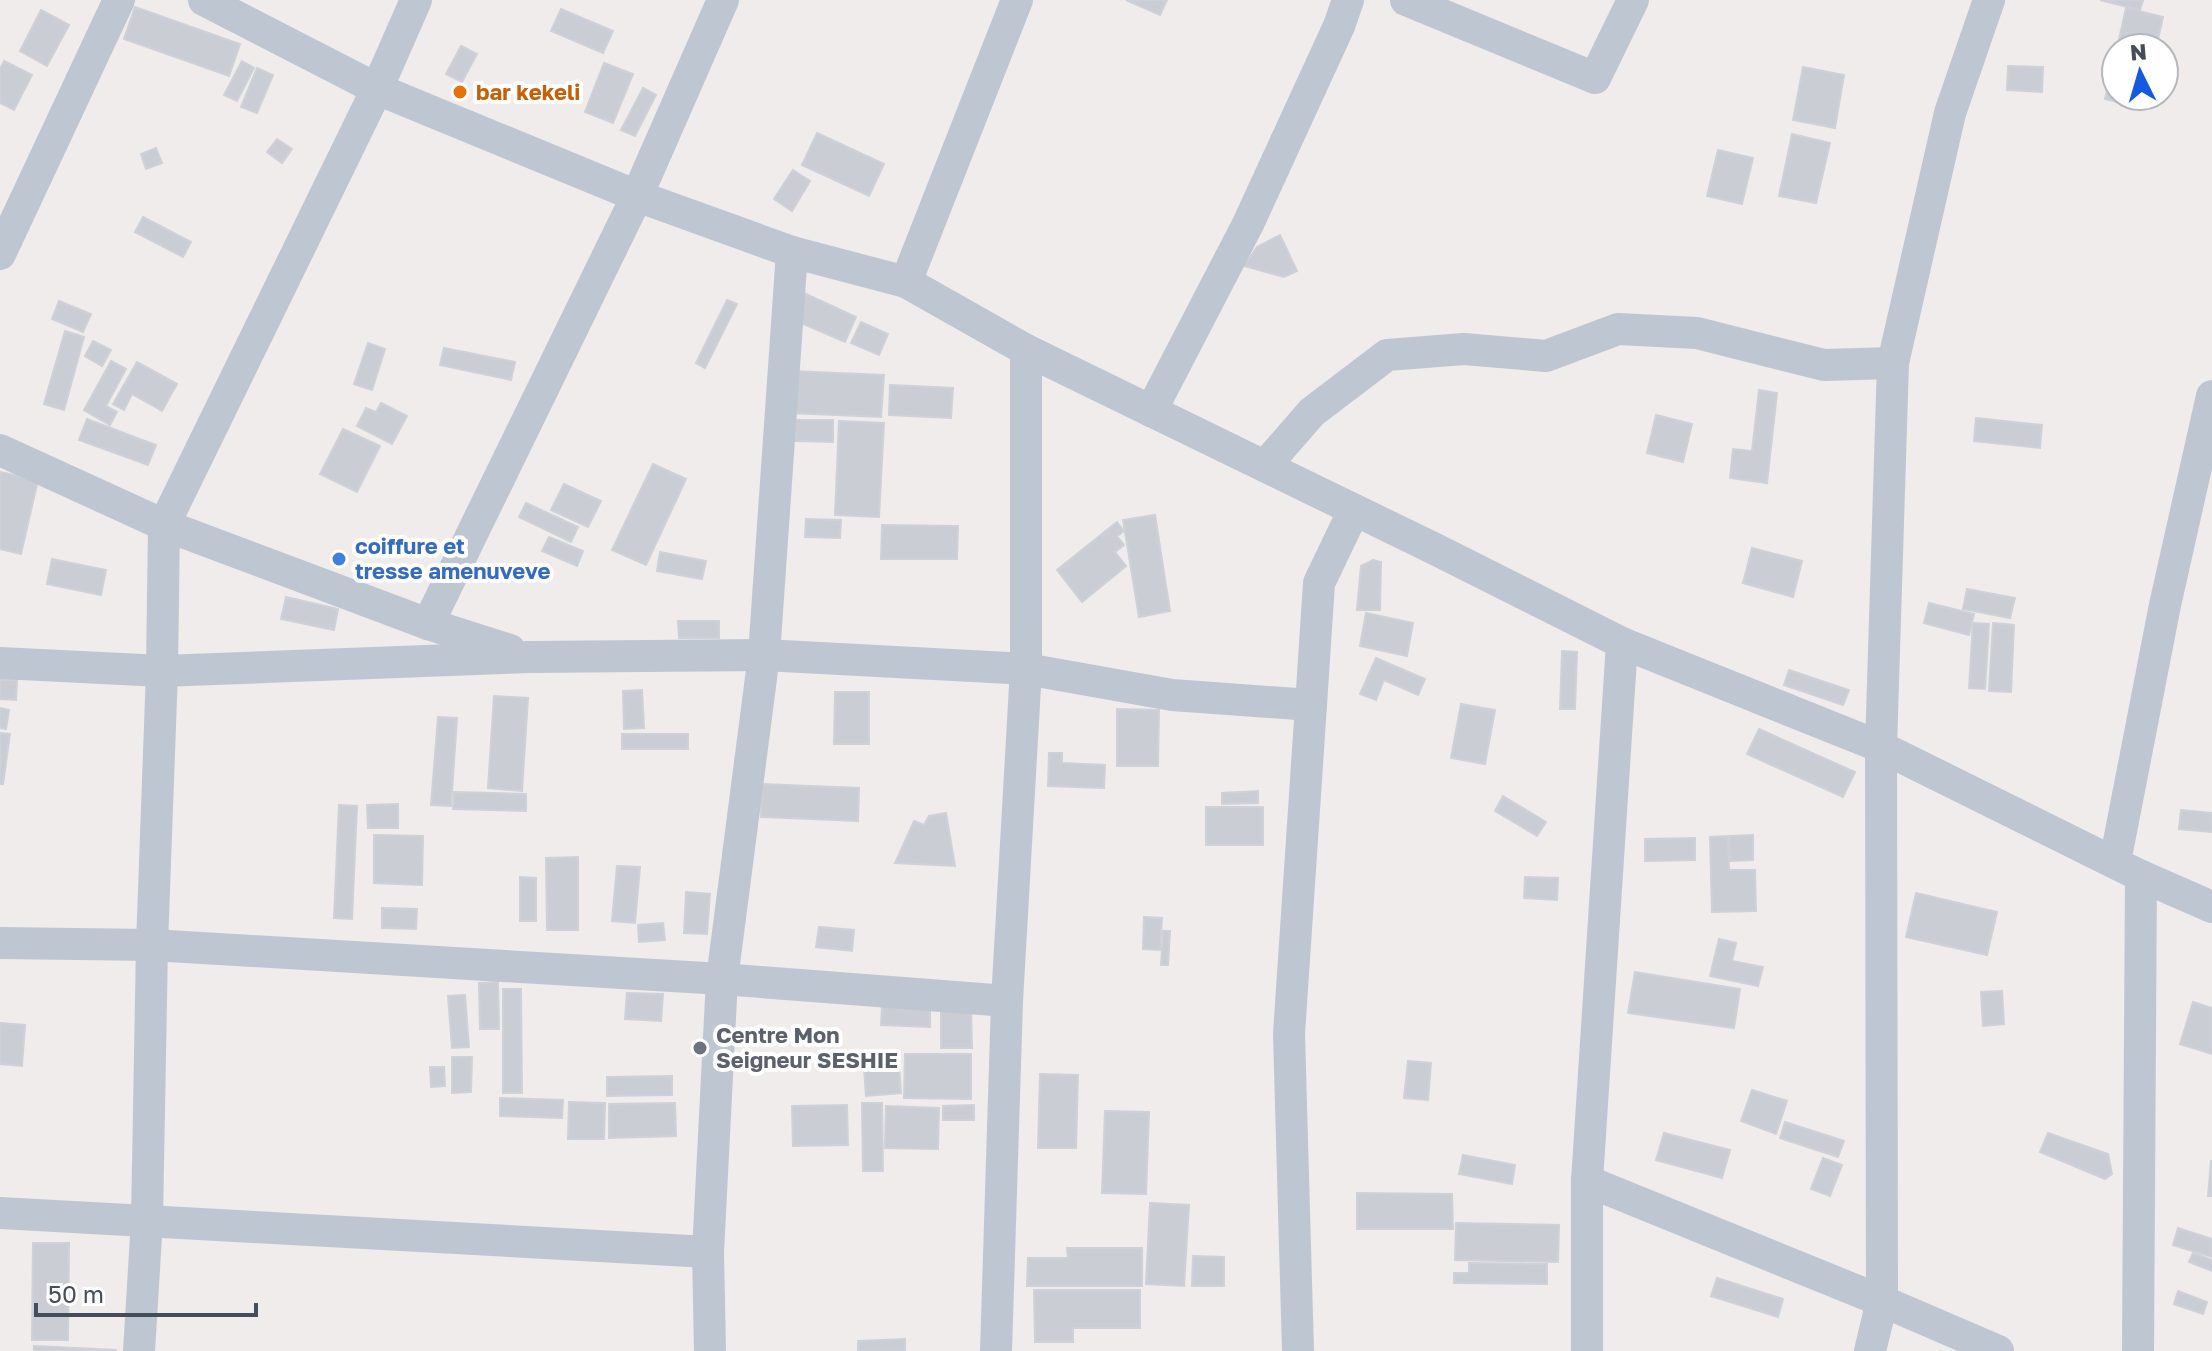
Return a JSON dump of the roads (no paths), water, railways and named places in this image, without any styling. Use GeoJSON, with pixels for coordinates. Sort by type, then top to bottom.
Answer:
{"type":"FeatureCollection","features":[{"type":"Feature","properties":{"kind":"street"},"geometry":{"type":"LineString","coordinates":[[0,254],[119,0]]}},
{"type":"Feature","properties":{"kind":"street"},"geometry":{"type":"LineString","coordinates":[[204,0],[377,89],[637,196],[792,252],[906,282],[1026,350],[1622,643],[1881,747],[2212,907]]}},
{"type":"Feature","properties":{"kind":"street"},"geometry":{"type":"LineString","coordinates":[[139,1351],[147,1220],[164,525],[377,89],[416,0]]}},
{"type":"Feature","properties":{"kind":"street"},"geometry":{"type":"LineString","coordinates":[[428,624],[637,196],[723,0]]}},
{"type":"Feature","properties":{"kind":"street"},"geometry":{"type":"LineString","coordinates":[[906,282],[1017,0]]}},
{"type":"Feature","properties":{"kind":"street"},"geometry":{"type":"LineString","coordinates":[[1151,411],[1248,224],[1323,64],[1348,0]]}},
{"type":"Feature","properties":{"kind":"street"},"geometry":{"type":"LineString","coordinates":[[1406,0],[1595,78],[1633,0]]}},
{"type":"Feature","properties":{"kind":"street"},"geometry":{"type":"LineString","coordinates":[[1870,1351],[1882,1301],[1881,747],[1893,363],[1950,113],[1989,0]]}},
{"type":"Feature","properties":{"kind":"street"},"geometry":{"type":"LineString","coordinates":[[710,1351],[708,1252],[722,979],[764,655],[792,252]]}},
{"type":"Feature","properties":{"kind":"street"},"geometry":{"type":"LineString","coordinates":[[1265,466],[1312,412],[1387,355],[1464,349],[1546,356],[1618,329],[1697,333],[1824,365],[1893,363]]}},
{"type":"Feature","properties":{"kind":"street"},"geometry":{"type":"LineString","coordinates":[[996,1351],[1007,1001],[1026,669],[1026,350]]}},
{"type":"Feature","properties":{"kind":"street"},"geometry":{"type":"LineString","coordinates":[[2138,1351],[2128,869],[2165,605],[2212,396]]}},
{"type":"Feature","properties":{"kind":"street"},"geometry":{"type":"LineString","coordinates":[[0,450],[164,525],[428,624],[530,657]]}},
{"type":"Feature","properties":{"kind":"street"},"geometry":{"type":"LineString","coordinates":[[1298,1351],[1289,1034],[1319,583],[1354,510]]}},
{"type":"Feature","properties":{"kind":"street"},"geometry":{"type":"LineString","coordinates":[[1587,1351],[1587,1181],[1622,643]]}},
{"type":"Feature","properties":{"kind":"street"},"geometry":{"type":"LineString","coordinates":[[0,663],[162,671],[530,657],[764,655],[1026,669],[1172,695],[1311,705]]}},
{"type":"Feature","properties":{"kind":"street"},"geometry":{"type":"LineString","coordinates":[[0,943],[152,945],[722,979],[1007,1001]]}},
{"type":"Feature","properties":{"kind":"street"},"geometry":{"type":"LineString","coordinates":[[1587,1181],[1998,1351]]}},
{"type":"Feature","properties":{"kind":"street"},"geometry":{"type":"LineString","coordinates":[[0,1213],[708,1252]]}},
{"type":"Feature","properties":{"kind":"place","name":"bar kekeli"},"geometry":{"type":"Point","coordinates":[460,92]}},
{"type":"Feature","properties":{"kind":"place","name":"coiffure et tresse amenuveve"},"geometry":{"type":"Point","coordinates":[339,559]}},
{"type":"Feature","properties":{"kind":"place","name":"Centre Mon Seigneur SESHIE"},"geometry":{"type":"Point","coordinates":[700,1048]}}]}
